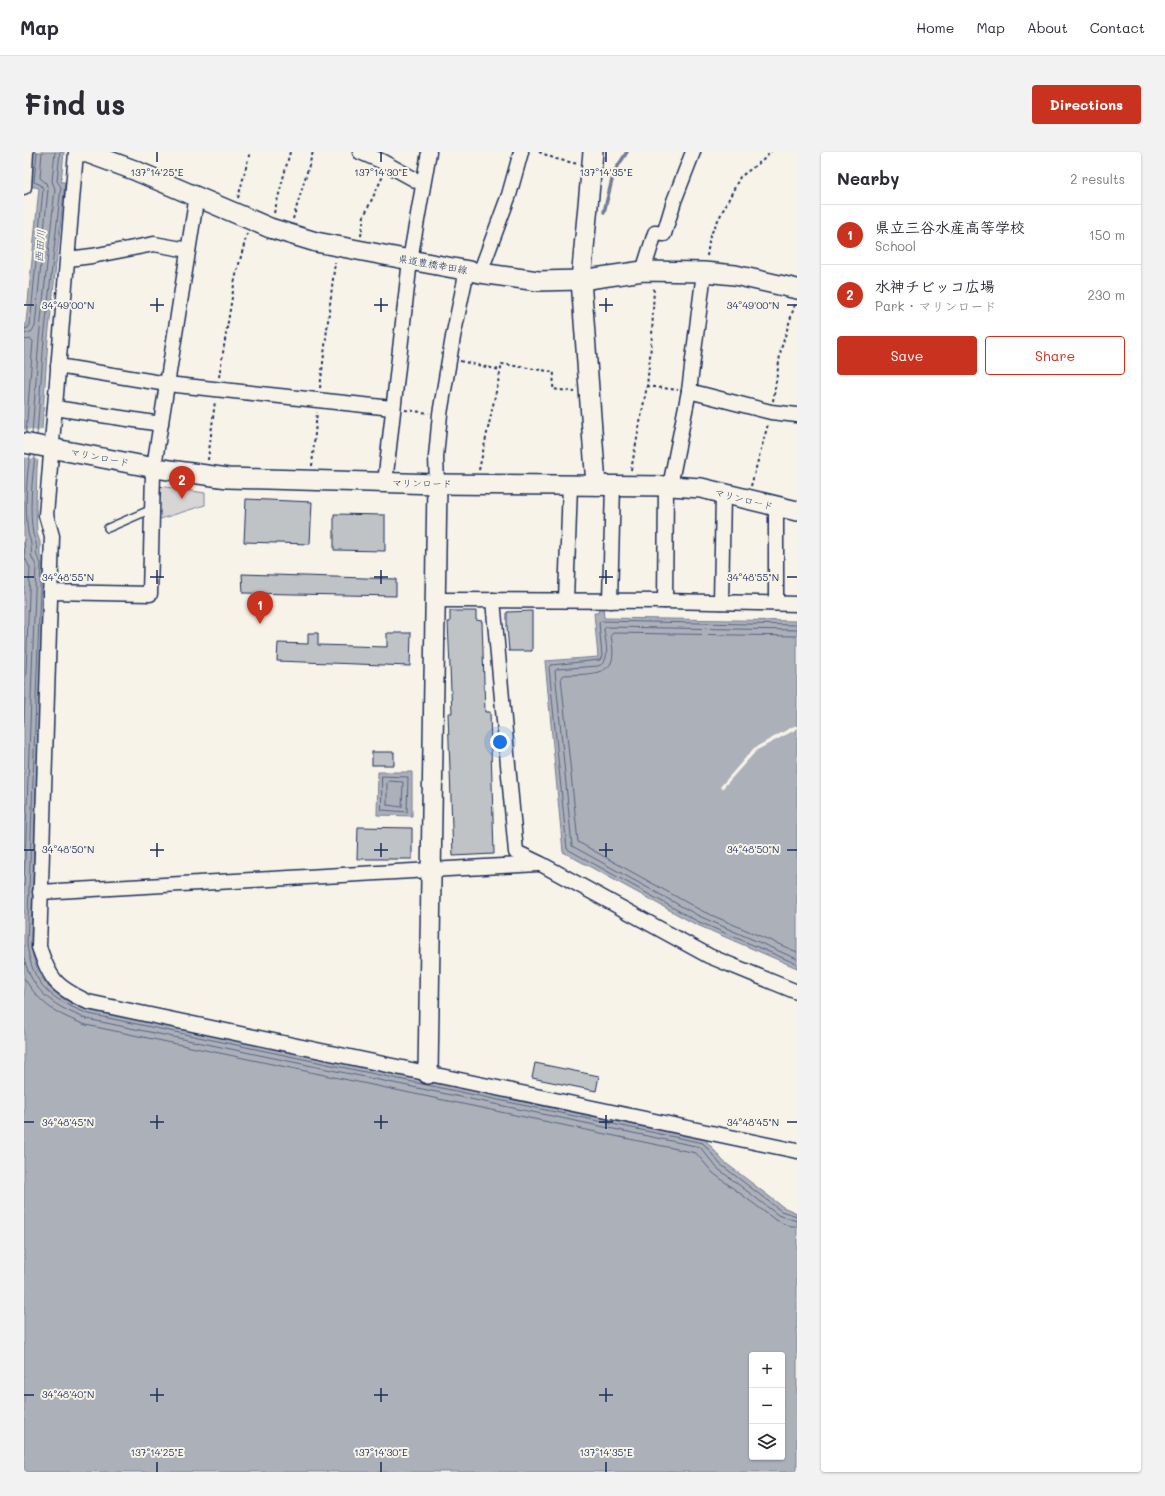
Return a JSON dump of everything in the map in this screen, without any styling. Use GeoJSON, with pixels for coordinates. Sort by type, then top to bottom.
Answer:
{"type":"FeatureCollection","features":[{"type":"Feature","properties":{"kind":"street"},"geometry":{"type":"LineString","coordinates":[[24,187],[26,152]]}},
{"type":"Feature","properties":{"kind":"street"},"geometry":{"type":"LineString","coordinates":[[76,152],[55,408],[49,447],[46,515],[52,536],[39,946],[46,968],[55,981],[67,992],[88,1002],[797,1151]]}},
{"type":"Feature","properties":{"kind":"street","name":"県道豊橋幸田線"},"geometry":{"type":"LineString","coordinates":[[85,152],[196,195],[242,217],[270,228],[316,242],[410,260],[538,281],[581,280],[649,271],[704,272],[735,275],[797,289]]}},
{"type":"Feature","properties":{"kind":"street"},"geometry":{"type":"LineString","coordinates":[[360,152],[423,184]]}},
{"type":"Feature","properties":{"kind":"street"},"geometry":{"type":"LineString","coordinates":[[385,482],[392,408],[410,260],[429,152]]}},
{"type":"Feature","properties":{"kind":"street"},"geometry":{"type":"LineString","coordinates":[[428,1074],[432,870],[437,484],[436,457],[440,414],[449,359],[474,271],[509,195],[521,152]]}},
{"type":"Feature","properties":{"kind":"street"},"geometry":{"type":"LineString","coordinates":[[649,271],[655,233],[664,234],[674,200],[692,152]]}},
{"type":"Feature","properties":{"kind":"street"},"geometry":{"type":"LineString","coordinates":[[593,159],[581,280],[589,393],[612,485],[610,601]]}},
{"type":"Feature","properties":{"kind":"street"},"geometry":{"type":"LineString","coordinates":[[50,592],[150,594],[152,509],[155,468],[196,195]]}},
{"type":"Feature","properties":{"kind":"street"},"geometry":{"type":"LineString","coordinates":[[68,259],[154,244],[188,250]]}},
{"type":"Feature","properties":{"kind":"street"},"geometry":{"type":"LineString","coordinates":[[665,601],[668,486],[689,391],[704,272]]}},
{"type":"Feature","properties":{"kind":"street"},"geometry":{"type":"LineString","coordinates":[[58,366],[167,384],[392,408]]}},
{"type":"Feature","properties":{"kind":"street"},"geometry":{"type":"LineString","coordinates":[[689,391],[771,412],[797,415]]}},
{"type":"Feature","properties":{"kind":"street"},"geometry":{"type":"LineString","coordinates":[[55,408],[161,424]]}},
{"type":"Feature","properties":{"kind":"street","name":"マリンロード"},"geometry":{"type":"LineString","coordinates":[[24,443],[155,468],[228,478],[437,484],[668,486],[701,488],[797,512]]}},
{"type":"Feature","properties":{"kind":"street"},"geometry":{"type":"LineString","coordinates":[[566,600],[570,485]]}},
{"type":"Feature","properties":{"kind":"street"},"geometry":{"type":"LineString","coordinates":[[721,602],[723,494]]}},
{"type":"Feature","properties":{"kind":"street"},"geometry":{"type":"LineString","coordinates":[[776,506],[776,603]]}},
{"type":"Feature","properties":{"kind":"street"},"geometry":{"type":"LineString","coordinates":[[435,600],[665,601],[797,604]]}},
{"type":"Feature","properties":{"kind":"street"},"geometry":{"type":"LineString","coordinates":[[493,600],[516,852],[709,956],[797,992]]}},
{"type":"Feature","properties":{"kind":"street"},"geometry":{"type":"LineString","coordinates":[[40,892],[540,864]]}},
{"type":"Feature","properties":{"kind":"lane"},"geometry":{"type":"LineString","coordinates":[[108,528],[152,509]]}},
{"type":"Feature","properties":{"kind":"path"},"geometry":{"type":"LineString","coordinates":[[206,475],[217,389],[235,279],[250,152]]}},
{"type":"Feature","properties":{"kind":"path"},"geometry":{"type":"LineString","coordinates":[[270,228],[290,152]]}},
{"type":"Feature","properties":{"kind":"path"},"geometry":{"type":"LineString","coordinates":[[288,234],[313,152]]}},
{"type":"Feature","properties":{"kind":"path"},"geometry":{"type":"LineString","coordinates":[[539,152],[556,159],[593,159]]}},
{"type":"Feature","properties":{"kind":"path"},"geometry":{"type":"LineString","coordinates":[[704,272],[710,236],[740,177],[763,160],[771,152]]}},
{"type":"Feature","properties":{"kind":"path"},"geometry":{"type":"LineString","coordinates":[[360,250],[364,216],[388,165]]}},
{"type":"Feature","properties":{"kind":"path"},"geometry":{"type":"LineString","coordinates":[[311,481],[318,400],[337,246]]}},
{"type":"Feature","properties":{"kind":"path"},"geometry":{"type":"LineString","coordinates":[[612,485],[647,386],[652,336],[649,271]]}},
{"type":"Feature","properties":{"kind":"path"},"geometry":{"type":"LineString","coordinates":[[449,359],[500,370]]}},
{"type":"Feature","properties":{"kind":"path"},"geometry":{"type":"LineString","coordinates":[[476,484],[502,364],[554,372],[553,389],[589,393]]}},
{"type":"Feature","properties":{"kind":"path"},"geometry":{"type":"LineString","coordinates":[[647,386],[689,391]]}},
{"type":"Feature","properties":{"kind":"path"},"geometry":{"type":"LineString","coordinates":[[392,408],[440,414]]}},
{"type":"Feature","properties":{"kind":"shaded area"},"geometry":{"type":"Polygon","coordinates":[[[159,486],[205,493],[205,505],[157,520],[159,486]]]}},
{"type":"Feature","properties":{"kind":"water","name":"西田川"},"geometry":{"type":"Polygon","coordinates":[[[33,152],[64,152],[61,182],[65,182],[48,339],[42,429],[37,467],[36,505],[40,556],[45,560],[31,944],[35,964],[44,981],[58,995],[89,1010],[705,1139],[723,1161],[783,1207],[797,1213],[797,1472],[24,1472],[24,343],[39,188],[30,186],[33,152]]]}},
{"type":"Feature","properties":{"kind":"water"},"geometry":{"type":"Polygon","coordinates":[[[599,606],[603,606],[604,618],[797,621],[797,968],[695,924],[563,852],[545,661],[598,657],[594,613],[598,613],[599,606]]]}},
{"type":"Feature","properties":{"kind":"water"},"geometry":{"type":"Polygon","coordinates":[[[378,772],[412,772],[412,816],[377,815],[378,772]]]}},
{"type":"Feature","properties":{"kind":"pier"},"geometry":{"type":"Polygon","coordinates":[[[24,429],[38,431],[44,429],[40,462],[36,459],[24,457],[24,429]]]}},
{"type":"Feature","properties":{"kind":"pier"},"geometry":{"type":"Polygon","coordinates":[[[794,726],[797,726],[797,729],[757,750],[722,789],[720,787],[754,748],[794,726]]]}},
{"type":"Feature","properties":{"kind":"building"},"geometry":{"type":"Polygon","coordinates":[[[246,499],[312,502],[310,544],[244,542],[246,499]]]}},
{"type":"Feature","properties":{"kind":"building"},"geometry":{"type":"Polygon","coordinates":[[[334,514],[385,515],[385,551],[334,550],[334,514]]]}},
{"type":"Feature","properties":{"kind":"building"},"geometry":{"type":"Polygon","coordinates":[[[242,574],[396,579],[396,596],[243,593],[242,574]]]}},
{"type":"Feature","properties":{"kind":"building"},"geometry":{"type":"Polygon","coordinates":[[[450,611],[476,611],[476,620],[482,621],[485,712],[490,712],[494,854],[453,856],[448,713],[452,713],[448,622],[450,622],[450,611]]]}},
{"type":"Feature","properties":{"kind":"building"},"geometry":{"type":"Polygon","coordinates":[[[532,611],[532,651],[509,651],[507,612],[532,611]]]}},
{"type":"Feature","properties":{"kind":"building"},"geometry":{"type":"Polygon","coordinates":[[[308,633],[318,633],[318,645],[387,647],[387,633],[411,633],[410,666],[277,661],[278,643],[308,644],[308,633]]]}},
{"type":"Feature","properties":{"kind":"building"},"geometry":{"type":"Polygon","coordinates":[[[372,752],[394,752],[394,765],[372,765],[372,752]]]}},
{"type":"Feature","properties":{"kind":"building"},"geometry":{"type":"Polygon","coordinates":[[[358,827],[412,828],[412,859],[357,859],[358,827]]]}},
{"type":"Feature","properties":{"kind":"building"},"geometry":{"type":"Polygon","coordinates":[[[535,1063],[599,1076],[596,1091],[532,1078],[535,1063]]]}},
{"type":"Feature","properties":{"kind":"waterway"},"geometry":{"type":"LineString","coordinates":[[604,212],[614,172],[627,152]]}},
{"type":"Feature","properties":{"kind":"place","name":"水神チビッコ広場"},"geometry":{"type":"Point","coordinates":[182,499]}},
{"type":"Feature","properties":{"kind":"place","name":"県立三谷水産高等学校"},"geometry":{"type":"Point","coordinates":[260,624]}}]}
